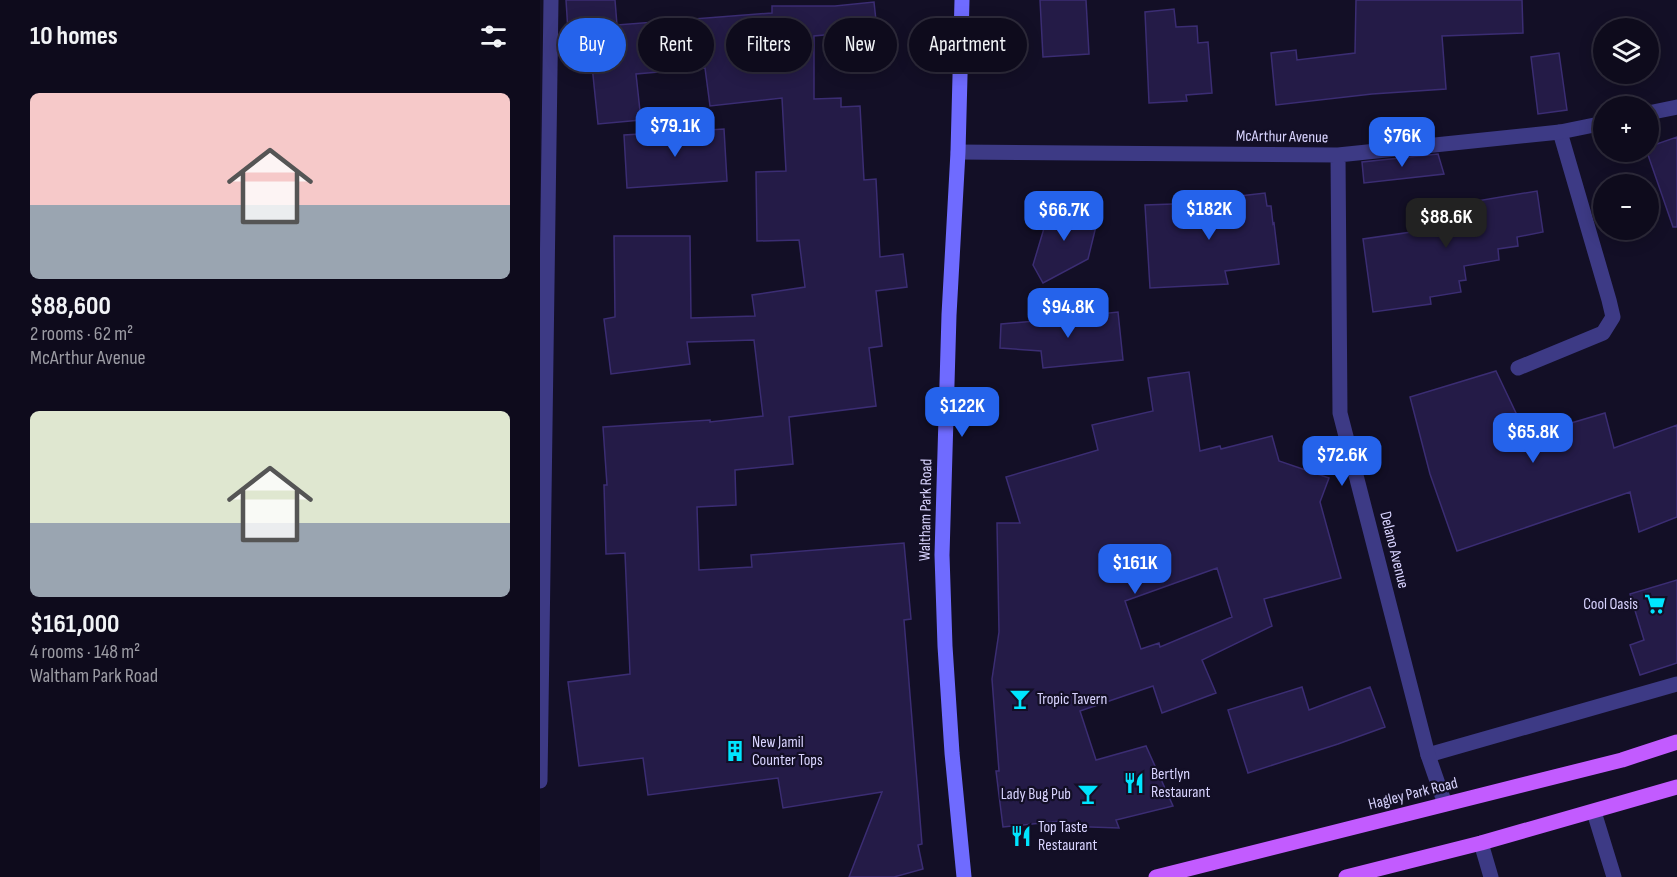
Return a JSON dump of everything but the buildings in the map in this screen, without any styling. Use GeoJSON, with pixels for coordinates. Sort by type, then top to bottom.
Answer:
{"type":"FeatureCollection","features":[{"type":"Feature","properties":{"kind":"main road","name":"Waltham Park Road"},"geometry":{"type":"LineString","coordinates":[[962,0],[942,555],[952,753],[964,877]]}},
{"type":"Feature","properties":{"kind":"main road","name":"Hagley Park Road"},"geometry":{"type":"LineString","coordinates":[[1156,877],[1622,760],[1677,742]]}},
{"type":"Feature","properties":{"kind":"main road"},"geometry":{"type":"LineString","coordinates":[[1346,877],[1481,843],[1677,787]]}},
{"type":"Feature","properties":{"kind":"street"},"geometry":{"type":"LineString","coordinates":[[540,781],[551,0]]}},
{"type":"Feature","properties":{"kind":"street"},"geometry":{"type":"LineString","coordinates":[[1659,110],[1677,106]]}},
{"type":"Feature","properties":{"kind":"street","name":"McArthur Avenue"},"geometry":{"type":"LineString","coordinates":[[958,152],[1338,155],[1560,132],[1593,125]]}},
{"type":"Feature","properties":{"kind":"street"},"geometry":{"type":"LineString","coordinates":[[1518,368],[1603,333],[1613,317],[1560,132]]}},
{"type":"Feature","properties":{"kind":"street","name":"Delano Avenue"},"geometry":{"type":"LineString","coordinates":[[1338,155],[1340,413],[1428,755],[1445,804]]}},
{"type":"Feature","properties":{"kind":"street"},"geometry":{"type":"LineString","coordinates":[[1428,755],[1677,684]]}},
{"type":"Feature","properties":{"kind":"street"},"geometry":{"type":"LineString","coordinates":[[1594,812],[1614,877]]}},
{"type":"Feature","properties":{"kind":"street"},"geometry":{"type":"LineString","coordinates":[[1481,843],[1491,877]]}},
{"type":"Feature","properties":{"kind":"place","name":"Cool Oasis"},"geometry":{"type":"Point","coordinates":[1655,604]}},
{"type":"Feature","properties":{"kind":"place","name":"Tropic Tavern"},"geometry":{"type":"Point","coordinates":[1020,699]}},
{"type":"Feature","properties":{"kind":"place","name":"New Jamil Counter Tops"},"geometry":{"type":"Point","coordinates":[735,751]}},
{"type":"Feature","properties":{"kind":"place","name":"Bertlyn Restaurant"},"geometry":{"type":"Point","coordinates":[1134,783]}},
{"type":"Feature","properties":{"kind":"place","name":"Lady Bug Pub"},"geometry":{"type":"Point","coordinates":[1088,794]}},
{"type":"Feature","properties":{"kind":"place","name":"Top Taste Restaurant"},"geometry":{"type":"Point","coordinates":[1021,836]}}]}
